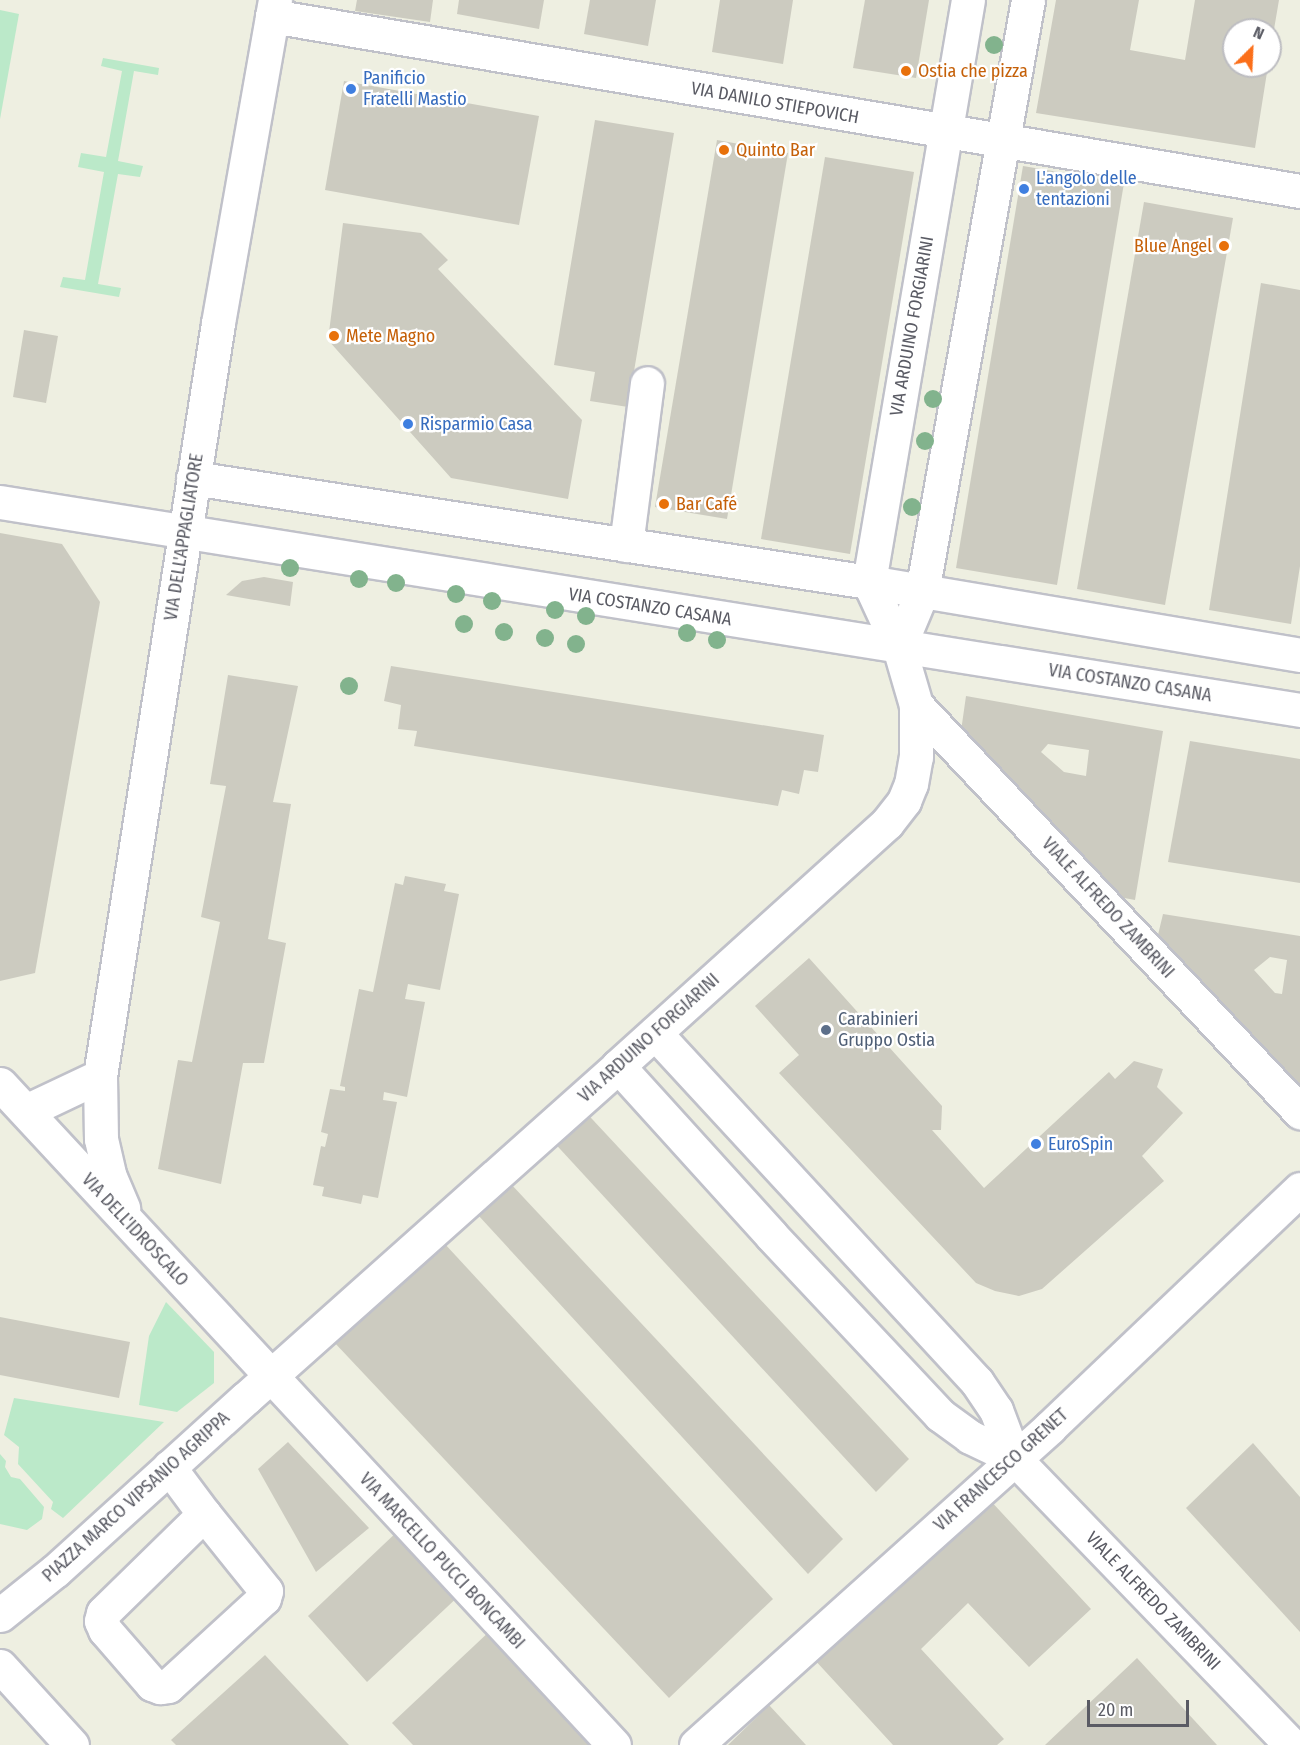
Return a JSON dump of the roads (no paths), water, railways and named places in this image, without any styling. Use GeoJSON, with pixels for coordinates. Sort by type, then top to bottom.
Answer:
{"type":"FeatureCollection","features":[{"type":"Feature","properties":{"kind":"street","name":"VIA ARDUINO FORGIARINI"},"geometry":{"type":"LineString","coordinates":[[270,1377],[655,1033],[895,813],[904,801],[914,772],[917,733],[916,705],[899,647],[869,582],[968,0]]}},
{"type":"Feature","properties":{"kind":"street"},"geometry":{"type":"LineString","coordinates":[[899,647],[922,592],[1028,0]]}},
{"type":"Feature","properties":{"kind":"street","name":"VIA DANILO STIEPOVICH"},"geometry":{"type":"LineString","coordinates":[[268,5],[945,132],[1290,189]]}},
{"type":"Feature","properties":{"kind":"street","name":"VIA DELL'APPAGLIATORE"},"geometry":{"type":"LineString","coordinates":[[129,1224],[110,1177],[103,1147],[100,1076],[268,5]]}},
{"type":"Feature","properties":{"kind":"street"},"geometry":{"type":"LineString","coordinates":[[626,545],[647,383]]}},
{"type":"Feature","properties":{"kind":"street"},"geometry":{"type":"LineString","coordinates":[[194,478],[869,582],[1300,655]]}},
{"type":"Feature","properties":{"kind":"street","name":"VIA COSTANZO CASANA"},"geometry":{"type":"LineString","coordinates":[[0,502],[1300,710]]}},
{"type":"Feature","properties":{"kind":"street","name":"VIALE ALFREDO ZAMBRINI"},"geometry":{"type":"LineString","coordinates":[[916,705],[1300,1112]]}},
{"type":"Feature","properties":{"kind":"street","name":"VIALE ALFREDO ZAMBRINI"},"geometry":{"type":"LineString","coordinates":[[655,1033],[977,1382],[996,1410],[1014,1458]]}},
{"type":"Feature","properties":{"kind":"street","name":"VIALE ALFREDO ZAMBRINI"},"geometry":{"type":"LineString","coordinates":[[618,1066],[771,1235],[940,1415],[970,1437],[1014,1458],[1291,1745]]}},
{"type":"Feature","properties":{"kind":"street"},"geometry":{"type":"LineString","coordinates":[[26,1112],[100,1076]]}},
{"type":"Feature","properties":{"kind":"street","name":"VIA DELL'IDROSCALO"},"geometry":{"type":"LineString","coordinates":[[0,1084],[270,1377]]}},
{"type":"Feature","properties":{"kind":"street"},"geometry":{"type":"LineString","coordinates":[[690,1146],[728,1111]]}},
{"type":"Feature","properties":{"kind":"street","name":"VIA FRANCESCO GRENET"},"geometry":{"type":"LineString","coordinates":[[696,1745],[1050,1427],[1300,1189]]}},
{"type":"Feature","properties":{"kind":"street"},"geometry":{"type":"LineString","coordinates":[[771,1235],[811,1201]]}},
{"type":"Feature","properties":{"kind":"street","name":"PIAZZA MARCO VIPSANIO AGRIPPA"},"geometry":{"type":"LineString","coordinates":[[0,1615],[38,1586],[270,1377]]}},
{"type":"Feature","properties":{"kind":"street","name":"VIA MARCELLO PUCCI BONCAMBI"},"geometry":{"type":"LineString","coordinates":[[270,1377],[614,1745]]}},
{"type":"Feature","properties":{"kind":"street"},"geometry":{"type":"LineString","coordinates":[[169,1467],[266,1591],[264,1599],[168,1686],[160,1687],[152,1684],[105,1630],[101,1621],[103,1613],[204,1514]]}},
{"type":"Feature","properties":{"kind":"street"},"geometry":{"type":"LineString","coordinates":[[0,1666],[72,1745]]}},
{"type":"Feature","properties":{"kind":"place","name":"Ostia che pizza"},"geometry":{"type":"Point","coordinates":[906,71]}},
{"type":"Feature","properties":{"kind":"place","name":"Panificio Fratelli Mastio"},"geometry":{"type":"Point","coordinates":[351,89]}},
{"type":"Feature","properties":{"kind":"place","name":"Quinto Bar"},"geometry":{"type":"Point","coordinates":[724,150]}},
{"type":"Feature","properties":{"kind":"place","name":"L'angolo delle tentazioni"},"geometry":{"type":"Point","coordinates":[1024,189]}},
{"type":"Feature","properties":{"kind":"place","name":"Blue Angel"},"geometry":{"type":"Point","coordinates":[1224,246]}},
{"type":"Feature","properties":{"kind":"place","name":"Mete Magno"},"geometry":{"type":"Point","coordinates":[334,336]}},
{"type":"Feature","properties":{"kind":"place","name":"Risparmio Casa"},"geometry":{"type":"Point","coordinates":[408,424]}},
{"type":"Feature","properties":{"kind":"place","name":"Bar Café"},"geometry":{"type":"Point","coordinates":[664,504]}},
{"type":"Feature","properties":{"kind":"place","name":"Carabinieri Gruppo Ostia"},"geometry":{"type":"Point","coordinates":[826,1030]}},
{"type":"Feature","properties":{"kind":"place","name":"EuroSpin"},"geometry":{"type":"Point","coordinates":[1036,1144]}}]}
